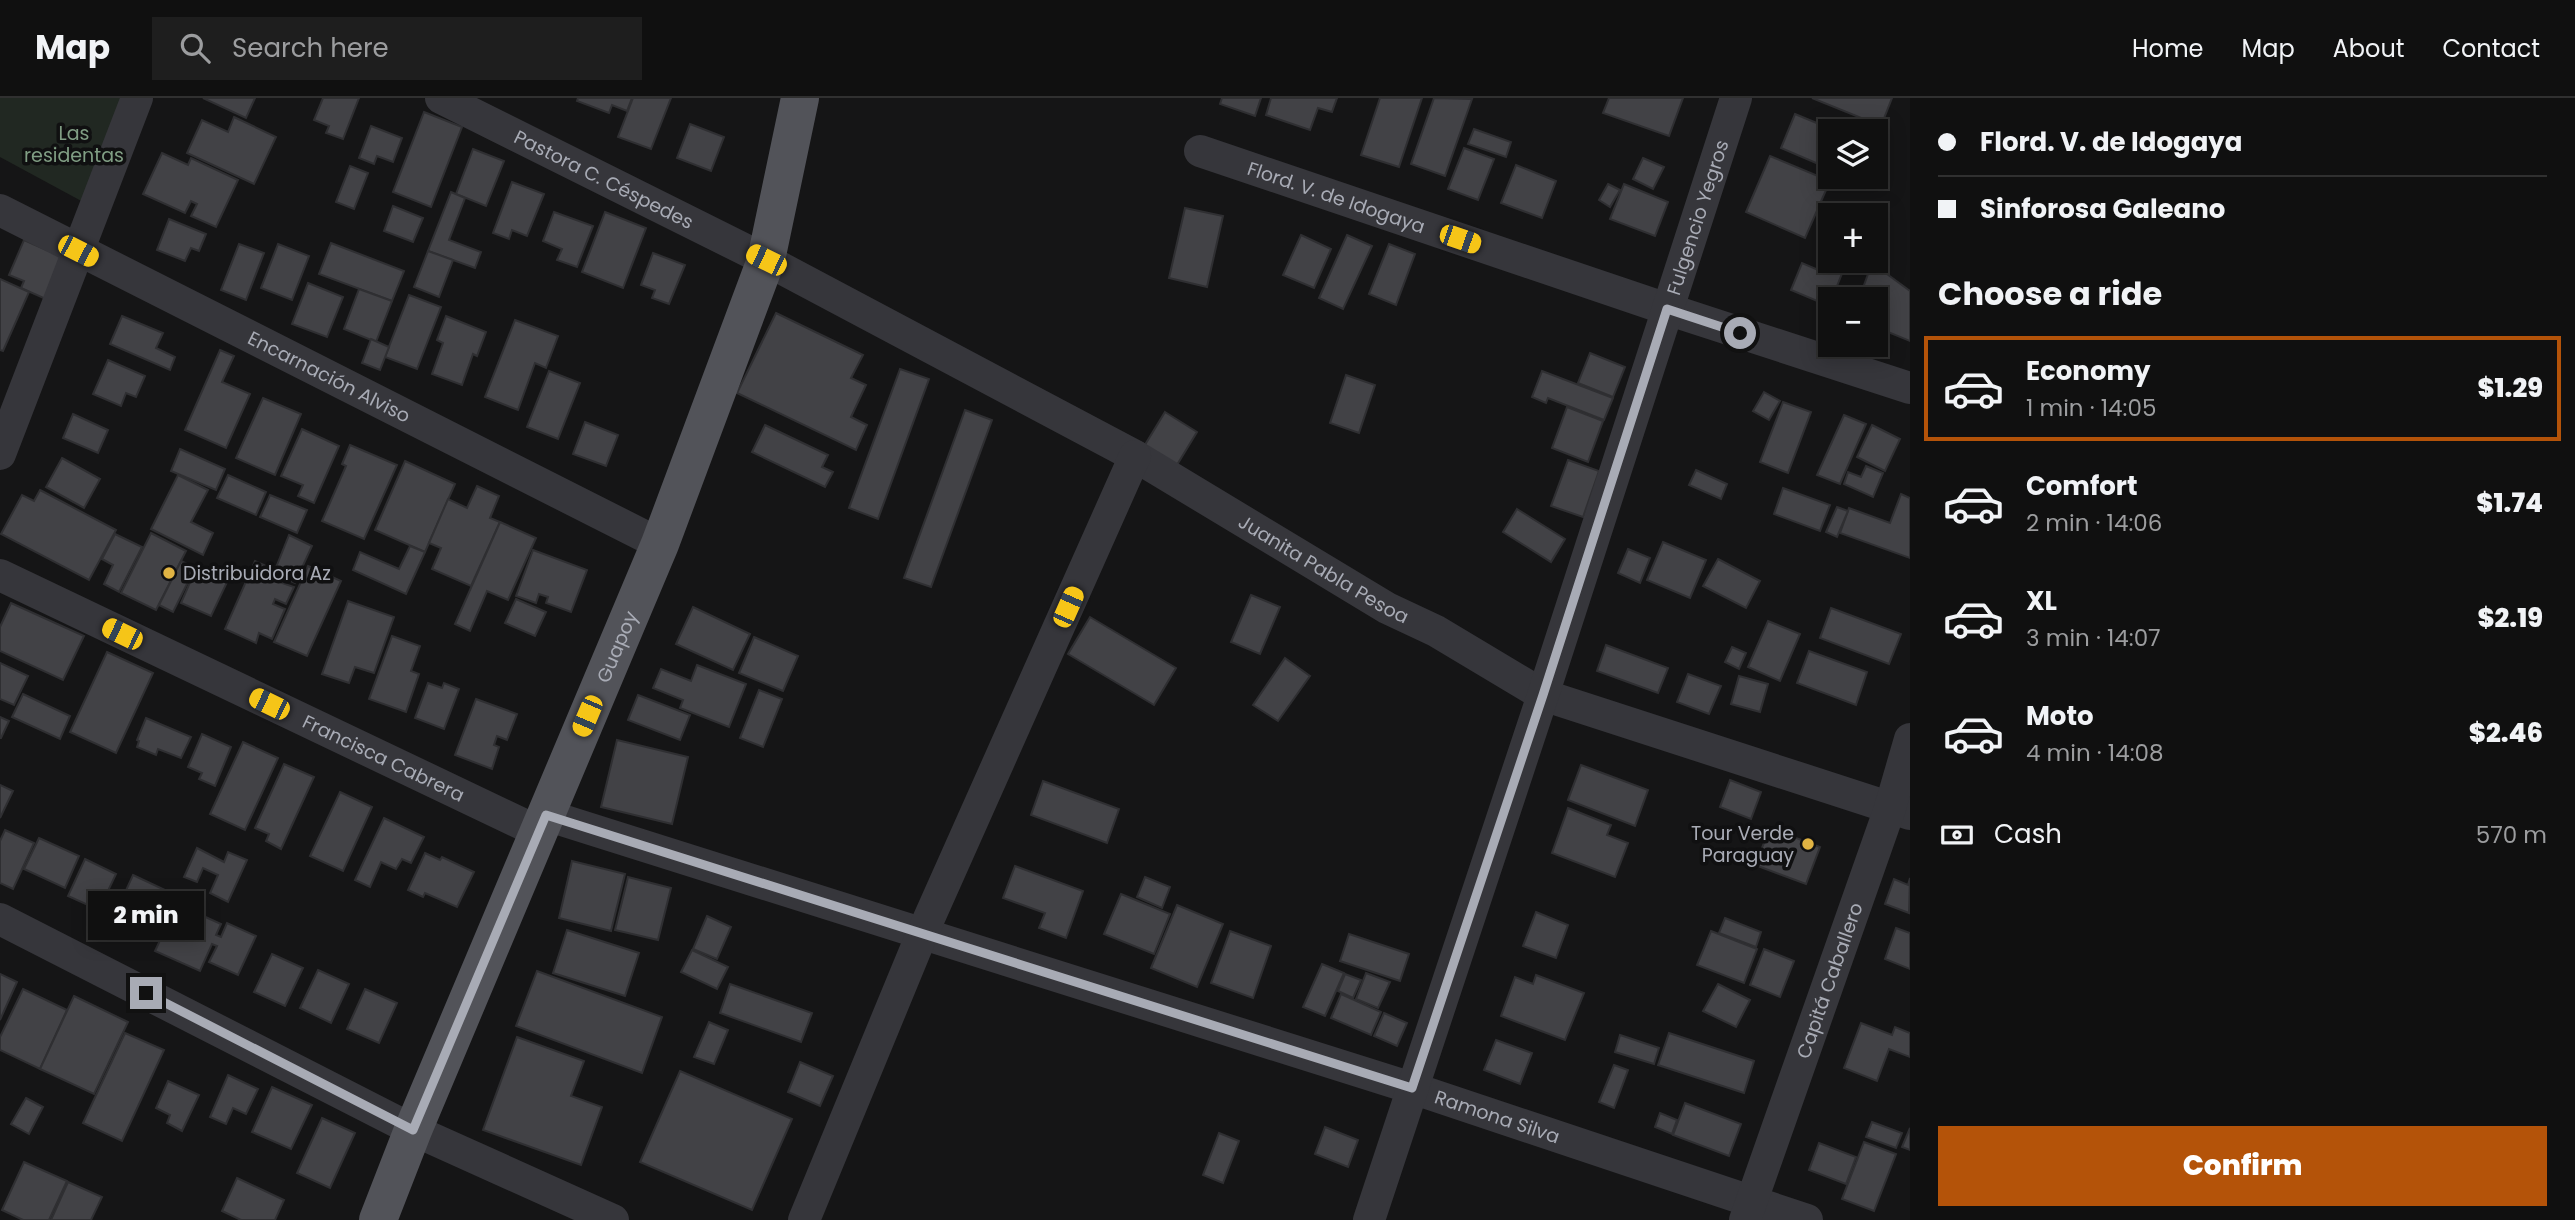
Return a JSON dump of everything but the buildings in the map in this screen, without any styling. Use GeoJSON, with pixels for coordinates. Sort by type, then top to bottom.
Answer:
{"type":"FeatureCollection","features":[{"type":"Feature","properties":{"kind":"main road","name":"Guapoy"},"geometry":{"type":"LineString","coordinates":[[378,1220],[413,1130],[660,544],[766,260],[800,98]]}},
{"type":"Feature","properties":{"kind":"street"},"geometry":{"type":"LineString","coordinates":[[0,454],[137,98]]}},
{"type":"Feature","properties":{"kind":"street","name":"Pastora C. Céspedes"},"geometry":{"type":"LineString","coordinates":[[441,98],[471,106],[766,260]]}},
{"type":"Feature","properties":{"kind":"street","name":"Fulgencio Yegros"},"geometry":{"type":"LineString","coordinates":[[1369,1220],[1543,695],[1736,98]]}},
{"type":"Feature","properties":{"kind":"street","name":"Flord. V. de Idogaya"},"geometry":{"type":"LineString","coordinates":[[1200,150],[1667,309],[1910,388]]}},
{"type":"Feature","properties":{"kind":"street","name":"Encarnación Alviso"},"geometry":{"type":"LineString","coordinates":[[0,210],[660,544]]}},
{"type":"Feature","properties":{"kind":"street","name":"Juanita Pabla Pesoa"},"geometry":{"type":"LineString","coordinates":[[766,260],[1135,456],[1387,608],[1436,631],[1543,695],[1900,811]]}},
{"type":"Feature","properties":{"kind":"street"},"geometry":{"type":"LineString","coordinates":[[804,1220],[922,934],[1135,456]]}},
{"type":"Feature","properties":{"kind":"street","name":"Francisca Cabrera"},"geometry":{"type":"LineString","coordinates":[[0,575],[542,824]]}},
{"type":"Feature","properties":{"kind":"street","name":"Capitá Caballero"},"geometry":{"type":"LineString","coordinates":[[1748,1211],[1900,811],[1910,740]]}},
{"type":"Feature","properties":{"kind":"street","name":"Ramona Silva"},"geometry":{"type":"LineString","coordinates":[[542,824],[922,934],[1412,1088],[1748,1211],[1807,1220]]}},
{"type":"Feature","properties":{"kind":"street"},"geometry":{"type":"LineString","coordinates":[[0,919],[413,1130],[613,1220]]}},
{"type":"Feature","properties":{"kind":"green space","name":"Las residentas"},"geometry":{"type":"Polygon","coordinates":[[[0,98],[142,98],[98,210],[0,157],[0,98]]]}},
{"type":"Feature","properties":{"kind":"place","name":"Distribuidora Az"},"geometry":{"type":"Point","coordinates":[169,573]}},
{"type":"Feature","properties":{"kind":"place","name":"Tour Verde Paraguay"},"geometry":{"type":"Point","coordinates":[1808,844]}},
{"type":"Feature","properties":{"kind":"route"},"geometry":{"type":"LineString","coordinates":[[146,993],[413,1130],[546,815],[1412,1088],[1543,695],[1667,309],[1740,333]]}}]}
